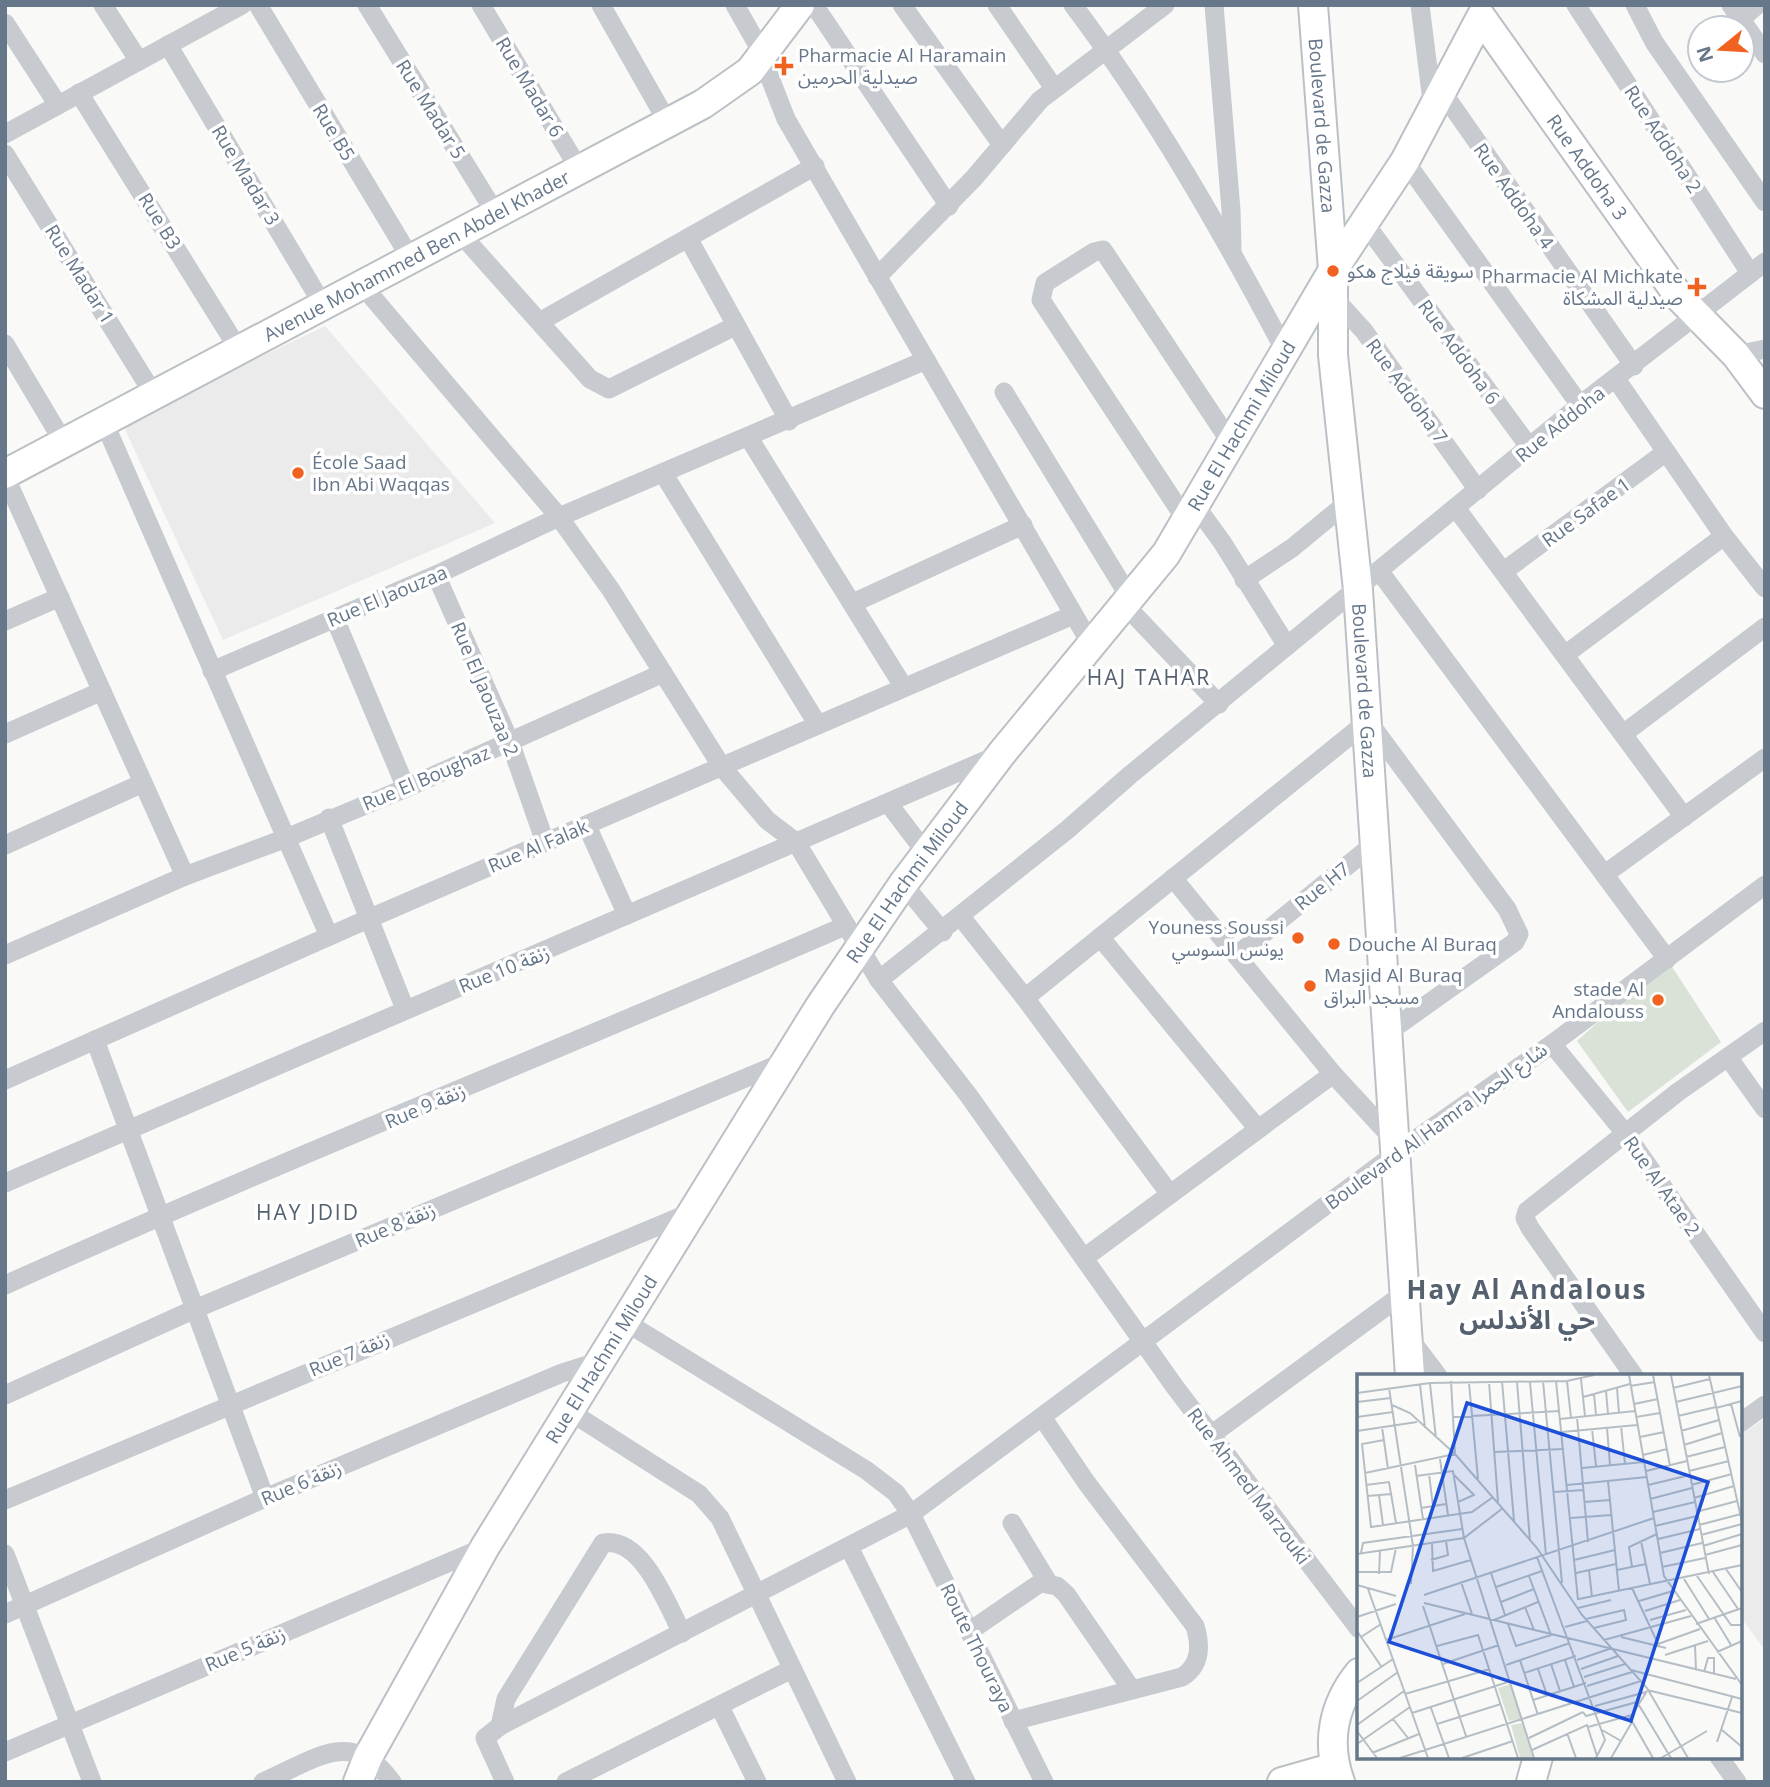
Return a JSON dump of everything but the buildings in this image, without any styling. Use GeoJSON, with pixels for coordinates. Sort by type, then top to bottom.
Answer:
{"type":"FeatureCollection","features":[{"type":"Feature","properties":{"kind":"street"},"geometry":{"type":"LineString","coordinates":[[103,5],[139,61]]}},
{"type":"Feature","properties":{"kind":"street","name":"Rue B5"},"geometry":{"type":"LineString","coordinates":[[258,5],[411,259]]}},
{"type":"Feature","properties":{"kind":"street","name":"Rue Madar 5"},"geometry":{"type":"LineString","coordinates":[[367,5],[496,214]]}},
{"type":"Feature","properties":{"kind":"street","name":"Rue Madar 6"},"geometry":{"type":"LineString","coordinates":[[481,5],[579,169]]}},
{"type":"Feature","properties":{"kind":"street"},"geometry":{"type":"LineString","coordinates":[[601,5],[668,123]]}},
{"type":"Feature","properties":{"kind":"street"},"geometry":{"type":"LineString","coordinates":[[735,5],[786,119],[1092,646]]}},
{"type":"Feature","properties":{"kind":"street","name":"Avenue Mohammed Ben Abdel Khader"},"geometry":{"type":"LineString","coordinates":[[5,475],[668,123],[730,87],[761,58],[800,5]]}},
{"type":"Feature","properties":{"kind":"street"},"geometry":{"type":"LineString","coordinates":[[814,5],[949,206]]}},
{"type":"Feature","properties":{"kind":"street"},"geometry":{"type":"LineString","coordinates":[[902,5],[1002,145]]}},
{"type":"Feature","properties":{"kind":"street"},"geometry":{"type":"LineString","coordinates":[[997,5],[1054,88]]}},
{"type":"Feature","properties":{"kind":"street"},"geometry":{"type":"LineString","coordinates":[[1073,5],[1107,51],[1232,250],[1285,351]]}},
{"type":"Feature","properties":{"kind":"street"},"geometry":{"type":"LineString","coordinates":[[877,277],[949,206],[1040,100],[1165,5]]}},
{"type":"Feature","properties":{"kind":"street"},"geometry":{"type":"LineString","coordinates":[[1214,5],[1232,250]]}},
{"type":"Feature","properties":{"kind":"street","name":"Boulevard de Gazza"},"geometry":{"type":"LineString","coordinates":[[1313,5],[1332,283],[1333,355],[1359,590],[1409,1374]]}},
{"type":"Feature","properties":{"kind":"street"},"geometry":{"type":"LineString","coordinates":[[1420,5],[1438,102]]}},
{"type":"Feature","properties":{"kind":"street","name":"Rue Addoha 2"},"geometry":{"type":"LineString","coordinates":[[1576,5],[1757,268]]}},
{"type":"Feature","properties":{"kind":"street"},"geometry":{"type":"LineString","coordinates":[[1635,5],[1654,42],[1765,202]]}},
{"type":"Feature","properties":{"kind":"street"},"geometry":{"type":"LineString","coordinates":[[1758,5],[1736,12],[1765,54]]}},
{"type":"Feature","properties":{"kind":"street"},"geometry":{"type":"LineString","coordinates":[[5,134],[168,46],[229,8]]}},
{"type":"Feature","properties":{"kind":"street","name":"Rue El Hachmi Miloud"},"geometry":{"type":"LineString","coordinates":[[363,1769],[485,1546],[787,1060],[852,937],[903,884],[1002,753],[1166,554],[1285,351],[1332,283],[1364,222],[1405,161],[1484,11]]}},
{"type":"Feature","properties":{"kind":"street","name":"Rue Addoha 3"},"geometry":{"type":"LineString","coordinates":[[1484,11],[1680,298],[1736,355],[1765,394]]}},
{"type":"Feature","properties":{"kind":"street"},"geometry":{"type":"LineString","coordinates":[[5,23],[58,105]]}},
{"type":"Feature","properties":{"kind":"street","name":"Rue Madar 3"},"geometry":{"type":"LineString","coordinates":[[168,46],[323,305]]}},
{"type":"Feature","properties":{"kind":"street","name":"Rue B3"},"geometry":{"type":"LineString","coordinates":[[79,93],[239,350]]}},
{"type":"Feature","properties":{"kind":"street","name":"Rue Addoha 4"},"geometry":{"type":"LineString","coordinates":[[1438,102],[1633,366]]}},
{"type":"Feature","properties":{"kind":"street","name":"Rue Madar 1"},"geometry":{"type":"LineString","coordinates":[[5,153],[154,395]]}},
{"type":"Feature","properties":{"kind":"street"},"geometry":{"type":"LineString","coordinates":[[1405,161],[1580,405]]}},
{"type":"Feature","properties":{"kind":"street"},"geometry":{"type":"LineString","coordinates":[[541,321],[815,166]]}},
{"type":"Feature","properties":{"kind":"street","name":"Rue Addoha 6"},"geometry":{"type":"LineString","coordinates":[[1364,222],[1530,448]]}},
{"type":"Feature","properties":{"kind":"street"},"geometry":{"type":"LineString","coordinates":[[460,233],[590,379],[609,389],[735,326]]}},
{"type":"Feature","properties":{"kind":"street"},"geometry":{"type":"LineString","coordinates":[[688,238],[789,421]]}},
{"type":"Feature","properties":{"kind":"street"},"geometry":{"type":"LineString","coordinates":[[1231,443],[1103,250],[1094,252],[1045,283],[1041,300],[1190,512],[1222,542],[1287,646]]}},
{"type":"Feature","properties":{"kind":"street","name":"Rue Addoha"},"geometry":{"type":"LineString","coordinates":[[879,980],[961,918],[1580,405],[1757,268]]}},
{"type":"Feature","properties":{"kind":"street","name":"Rue Addoha 7"},"geometry":{"type":"LineString","coordinates":[[1332,283],[1478,490]]}},
{"type":"Feature","properties":{"kind":"street"},"geometry":{"type":"LineString","coordinates":[[362,285],[559,517],[722,767],[767,820],[796,842]]}},
{"type":"Feature","properties":{"kind":"street"},"geometry":{"type":"LineString","coordinates":[[5,344],[64,443]]}},
{"type":"Feature","properties":{"kind":"street"},"geometry":{"type":"LineString","coordinates":[[1736,355],[1765,349]]}},
{"type":"Feature","properties":{"kind":"street","name":"Rue El Jaouzaa"},"geometry":{"type":"LineString","coordinates":[[212,671],[436,575],[559,517],[789,421],[926,360]]}},
{"type":"Feature","properties":{"kind":"street"},"geometry":{"type":"LineString","coordinates":[[1616,379],[1724,536],[1765,588]]}},
{"type":"Feature","properties":{"kind":"street"},"geometry":{"type":"LineString","coordinates":[[1004,392],[1127,602],[1219,705]]}},
{"type":"Feature","properties":{"kind":"street"},"geometry":{"type":"LineString","coordinates":[[104,422],[284,839],[329,936]]}},
{"type":"Feature","properties":{"kind":"street"},"geometry":{"type":"LineString","coordinates":[[749,438],[903,686]]}},
{"type":"Feature","properties":{"kind":"street","name":"Rue Safae 1"},"geometry":{"type":"LineString","coordinates":[[1504,570],[1666,452]]}},
{"type":"Feature","properties":{"kind":"street"},"geometry":{"type":"LineString","coordinates":[[663,473],[818,725]]}},
{"type":"Feature","properties":{"kind":"street"},"geometry":{"type":"LineString","coordinates":[[5,475],[185,876]]}},
{"type":"Feature","properties":{"kind":"street"},"geometry":{"type":"LineString","coordinates":[[1244,580],[1292,548],[1348,502]]}},
{"type":"Feature","properties":{"kind":"street"},"geometry":{"type":"LineString","coordinates":[[1456,508],[1684,817]]}},
{"type":"Feature","properties":{"kind":"street"},"geometry":{"type":"LineString","coordinates":[[853,603],[1023,525]]}},
{"type":"Feature","properties":{"kind":"street"},"geometry":{"type":"LineString","coordinates":[[1566,654],[1724,536]]}},
{"type":"Feature","properties":{"kind":"street"},"geometry":{"type":"LineString","coordinates":[[1380,572],[1667,959]]}},
{"type":"Feature","properties":{"kind":"street","name":"Rue El Jaouzaa 2"},"geometry":{"type":"LineString","coordinates":[[436,575],[509,742],[545,842]]}},
{"type":"Feature","properties":{"kind":"street"},"geometry":{"type":"LineString","coordinates":[[5,621],[60,597]]}},
{"type":"Feature","properties":{"kind":"street","name":"Rue Al Falak"},"geometry":{"type":"LineString","coordinates":[[5,1080],[903,686],[1073,615]]}},
{"type":"Feature","properties":{"kind":"street"},"geometry":{"type":"LineString","coordinates":[[335,619],[406,788]]}},
{"type":"Feature","properties":{"kind":"street"},"geometry":{"type":"LineString","coordinates":[[1623,734],[1765,627]]}},
{"type":"Feature","properties":{"kind":"street","name":"Rue El Boughaz"},"geometry":{"type":"LineString","coordinates":[[5,955],[185,876],[284,839],[406,788],[663,673]]}},
{"type":"Feature","properties":{"kind":"street"},"geometry":{"type":"LineString","coordinates":[[5,734],[102,691]]}},
{"type":"Feature","properties":{"kind":"street"},"geometry":{"type":"LineString","coordinates":[[1025,998],[1368,721],[1507,909],[1519,934],[1516,942],[1387,1033]]}},
{"type":"Feature","properties":{"kind":"street","name":"Rue 10 زنقة"},"geometry":{"type":"LineString","coordinates":[[5,1183],[405,1009],[537,956],[1002,753]]}},
{"type":"Feature","properties":{"kind":"street"},"geometry":{"type":"LineString","coordinates":[[1605,874],[1765,758]]}},
{"type":"Feature","properties":{"kind":"street"},"geometry":{"type":"LineString","coordinates":[[5,845],[144,783]]}},
{"type":"Feature","properties":{"kind":"street"},"geometry":{"type":"LineString","coordinates":[[888,803],[926,852]]}},
{"type":"Feature","properties":{"kind":"street"},"geometry":{"type":"LineString","coordinates":[[329,818],[405,1009]]}},
{"type":"Feature","properties":{"kind":"street"},"geometry":{"type":"LineString","coordinates":[[587,826],[627,915]]}},
{"type":"Feature","properties":{"kind":"street","name":"Rue Ahmed Marzouki"},"geometry":{"type":"LineString","coordinates":[[796,842],[879,980],[969,1096],[1142,1342],[1357,1626]]}},
{"type":"Feature","properties":{"kind":"street","name":"Rue H7"},"geometry":{"type":"LineString","coordinates":[[1237,954],[1374,844]]}},
{"type":"Feature","properties":{"kind":"street"},"geometry":{"type":"LineString","coordinates":[[1173,878],[1396,1147]]}},
{"type":"Feature","properties":{"kind":"street"},"geometry":{"type":"LineString","coordinates":[[903,884],[943,932]]}},
{"type":"Feature","properties":{"kind":"street","name":"Boulevard Al Hamra شارع الحمرا"},"geometry":{"type":"LineString","coordinates":[[500,1726],[755,1597],[911,1514],[1142,1342],[1396,1147],[1552,1044],[1764,886]]}},
{"type":"Feature","properties":{"kind":"street"},"geometry":{"type":"LineString","coordinates":[[961,918],[1025,998],[1169,1193]]}},
{"type":"Feature","properties":{"kind":"street","name":"Rue 9 زنقة"},"geometry":{"type":"LineString","coordinates":[[5,1285],[160,1216],[546,1055],[852,937]]}},
{"type":"Feature","properties":{"kind":"street"},"geometry":{"type":"LineString","coordinates":[[1100,937],[1258,1129]]}},
{"type":"Feature","properties":{"kind":"street"},"geometry":{"type":"LineString","coordinates":[[1633,1374],[1530,1228],[1525,1218],[1527,1211],[1625,1133],[1765,1031]]}},
{"type":"Feature","properties":{"kind":"street"},"geometry":{"type":"LineString","coordinates":[[95,1041],[265,1498]]}},
{"type":"Feature","properties":{"kind":"street","name":"Rue Al Atae 2"},"geometry":{"type":"LineString","coordinates":[[1552,1044],[1625,1133],[1765,1333]]}},
{"type":"Feature","properties":{"kind":"street"},"geometry":{"type":"LineString","coordinates":[[1728,1058],[1765,1109]]}},
{"type":"Feature","properties":{"kind":"street","name":"Rue 8 زنقة"},"geometry":{"type":"LineString","coordinates":[[5,1395],[195,1309],[787,1060]]}},
{"type":"Feature","properties":{"kind":"street"},"geometry":{"type":"LineString","coordinates":[[1084,1258],[1333,1074]]}},
{"type":"Feature","properties":{"kind":"street","name":"Rue 7 زنقة"},"geometry":{"type":"LineString","coordinates":[[5,1500],[694,1211]]}},
{"type":"Feature","properties":{"kind":"street"},"geometry":{"type":"LineString","coordinates":[[1211,1435],[1403,1294]]}},
{"type":"Feature","properties":{"kind":"street","name":"Route Thouraya"},"geometry":{"type":"LineString","coordinates":[[624,1321],[849,1459],[896,1493],[911,1514],[1044,1782]]}},
{"type":"Feature","properties":{"kind":"street"},"geometry":{"type":"LineString","coordinates":[[1407,1334],[1437,1374]]}},
{"type":"Feature","properties":{"kind":"street","name":"Rue 6 زنقة"},"geometry":{"type":"LineString","coordinates":[[5,1614],[265,1498],[562,1373],[600,1361]]}},
{"type":"Feature","properties":{"kind":"street"},"geometry":{"type":"LineString","coordinates":[[1742,1422],[1765,1405]]}},
{"type":"Feature","properties":{"kind":"street"},"geometry":{"type":"LineString","coordinates":[[569,1411],[699,1494],[723,1525],[755,1597],[847,1782]]}},
{"type":"Feature","properties":{"kind":"street"},"geometry":{"type":"LineString","coordinates":[[1013,1721],[1188,1673],[1196,1665],[1200,1651],[1195,1626],[1086,1482],[1042,1417]]}},
{"type":"Feature","properties":{"kind":"street"},"geometry":{"type":"LineString","coordinates":[[1012,1523],[1049,1584]]}},
{"type":"Feature","properties":{"kind":"street"},"geometry":{"type":"LineString","coordinates":[[505,1782],[485,1738],[500,1726],[506,1699],[603,1543],[621,1543],[638,1556],[682,1633]]}},
{"type":"Feature","properties":{"kind":"street","name":"Rue 5 زنقة"},"geometry":{"type":"LineString","coordinates":[[5,1752],[485,1546]]}},
{"type":"Feature","properties":{"kind":"street"},"geometry":{"type":"LineString","coordinates":[[849,1547],[966,1782]]}},
{"type":"Feature","properties":{"kind":"street"},"geometry":{"type":"LineString","coordinates":[[5,1555],[92,1782]]}},
{"type":"Feature","properties":{"kind":"street"},"geometry":{"type":"LineString","coordinates":[[970,1631],[1040,1583],[1049,1584],[1066,1594],[1132,1690]]}},
{"type":"Feature","properties":{"kind":"street"},"geometry":{"type":"LineString","coordinates":[[566,1782],[792,1669]]}},
{"type":"Feature","properties":{"kind":"street"},"geometry":{"type":"LineString","coordinates":[[1282,1782],[1338,1774],[1332,1742],[1336,1716],[1345,1693],[1357,1676]]}},
{"type":"Feature","properties":{"kind":"street"},"geometry":{"type":"LineString","coordinates":[[720,1707],[757,1782]]}},
{"type":"Feature","properties":{"kind":"street"},"geometry":{"type":"LineString","coordinates":[[263,1782],[346,1749],[363,1769],[392,1782]]}},
{"type":"Feature","properties":{"kind":"street"},"geometry":{"type":"LineString","coordinates":[[1531,1782],[1537,1759]]}},
{"type":"Feature","properties":{"kind":"street"},"geometry":{"type":"LineString","coordinates":[[1720,1759],[1737,1782]]}},
{"type":"Feature","properties":{"kind":"shaded area","name":"École Saad Ibn Abi Waqqas"},"geometry":{"type":"Polygon","coordinates":[[[325,326],[495,523],[223,640],[122,423],[325,326]]]}},
{"type":"Feature","properties":{"kind":"shaded area","name":"stade Al Andalouss"},"geometry":{"type":"Polygon","coordinates":[[[1667,959],[1721,1042],[1628,1112],[1577,1041],[1667,959]]]}},
{"type":"Feature","properties":{"kind":"shaded area"},"geometry":{"type":"Polygon","coordinates":[[[1765,1418],[1765,1650],[1742,1619],[1742,1434],[1765,1418]]]}},
{"type":"Feature","properties":{"kind":"place","name":"Pharmacie Al Haramain صيدلية الحرمين"},"geometry":{"type":"Point","coordinates":[784,66]}},
{"type":"Feature","properties":{"kind":"place","name":"سويقة فيلاج هكو"},"geometry":{"type":"Point","coordinates":[1333,271]}},
{"type":"Feature","properties":{"kind":"place","name":"Pharmacie Al Michkate صيدلية المشكاة"},"geometry":{"type":"Point","coordinates":[1697,287]}},
{"type":"Feature","properties":{"kind":"place","name":"École Saad Ibn Abi Waqqas"},"geometry":{"type":"Point","coordinates":[298,473]}},
{"type":"Feature","properties":{"kind":"place","name":"Youness Soussi يونس السوسي"},"geometry":{"type":"Point","coordinates":[1298,938]}},
{"type":"Feature","properties":{"kind":"place","name":"Douche Al Buraq"},"geometry":{"type":"Point","coordinates":[1334,944]}},
{"type":"Feature","properties":{"kind":"place","name":"Masjid Al Buraq مسجد البراق"},"geometry":{"type":"Point","coordinates":[1310,986]}},
{"type":"Feature","properties":{"kind":"place","name":"stade Al Andalouss"},"geometry":{"type":"Point","coordinates":[1658,1000]}},
{"type":"Feature","properties":{"kind":"district","name":"HAJ TAHAR"},"geometry":{"type":"Point","coordinates":[1149,677]}},
{"type":"Feature","properties":{"kind":"district","name":"HAY JDID"},"geometry":{"type":"Point","coordinates":[308,1212]}},
{"type":"Feature","properties":{"kind":"district","name":"Hay Al Andalous حي الأندلس"},"geometry":{"type":"Point","coordinates":[1527,1304]}}]}
